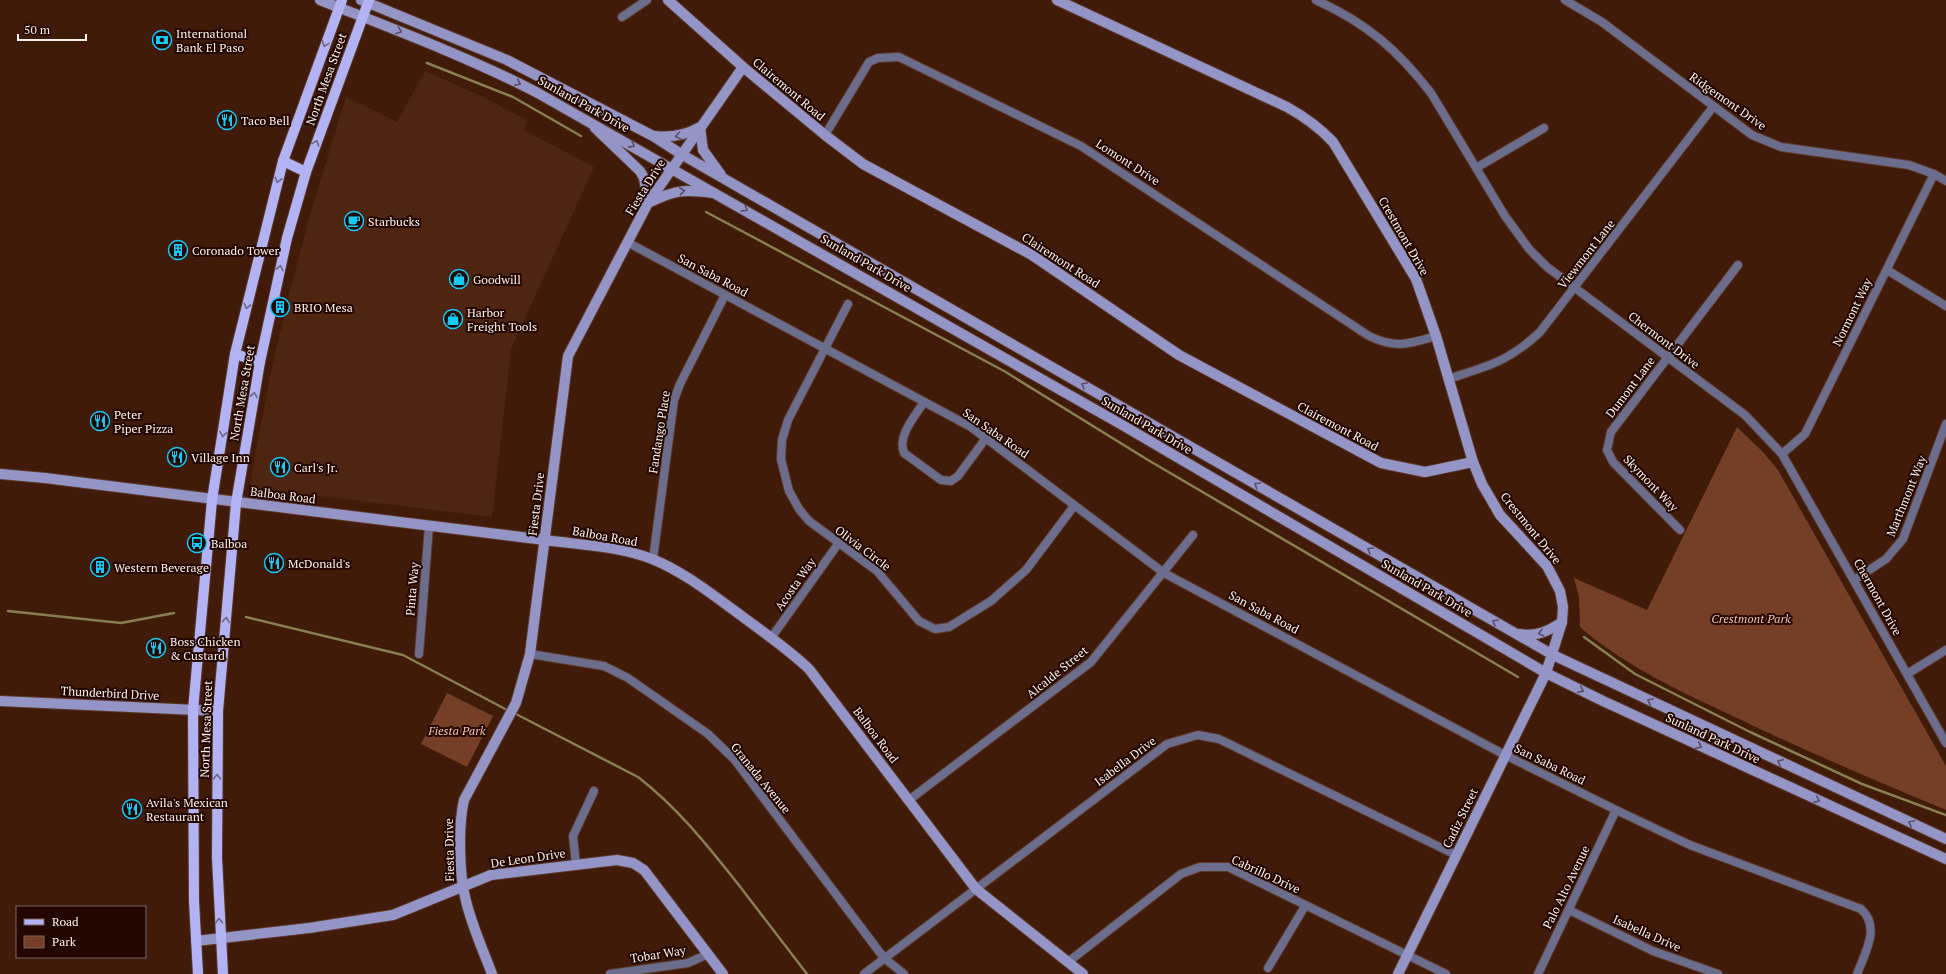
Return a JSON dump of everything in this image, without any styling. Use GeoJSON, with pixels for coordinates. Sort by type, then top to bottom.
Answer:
{"type":"FeatureCollection","features":[{"type":"Feature","properties":{"kind":"main road","name":"North Mesa Street"},"geometry":{"type":"LineString","coordinates":[[223,974],[217,860],[218,711],[236,503],[260,362],[287,238],[306,172],[363,17],[366,1]]}},
{"type":"Feature","properties":{"kind":"main road","name":"North Mesa Street"},"geometry":{"type":"LineString","coordinates":[[198,974],[193,838],[193,710],[212,500],[235,354],[282,161],[340,4]]}},
{"type":"Feature","properties":{"kind":"main road"},"geometry":{"type":"LineString","coordinates":[[282,161],[306,172]]}},
{"type":"Feature","properties":{"kind":"main road"},"geometry":{"type":"LineString","coordinates":[[235,354],[260,362]]}},
{"type":"Feature","properties":{"kind":"street","name":"Sunland Park Drive"},"geometry":{"type":"LineString","coordinates":[[320,0],[340,4],[363,17],[424,40],[500,74],[672,167],[1124,426],[1546,673],[1617,708],[1946,859]]}},
{"type":"Feature","properties":{"kind":"street"},"geometry":{"type":"LineString","coordinates":[[622,17],[647,0]]}},
{"type":"Feature","properties":{"kind":"street","name":"Clairemont Road"},"geometry":{"type":"LineString","coordinates":[[668,0],[743,67],[825,135],[863,164],[1032,255],[1179,355],[1381,463],[1425,472],[1473,462]]}},
{"type":"Feature","properties":{"kind":"street","name":"Crestmont Drive"},"geometry":{"type":"LineString","coordinates":[[1057,0],[1287,107],[1318,126],[1333,142],[1416,279],[1436,336],[1473,462],[1482,484],[1500,515],[1547,566],[1555,580],[1562,599],[1562,622],[1553,655],[1546,673]]}},
{"type":"Feature","properties":{"kind":"street","name":"Chermont Drive"},"geometry":{"type":"LineString","coordinates":[[1316,0],[1338,10],[1359,23],[1381,39],[1400,56],[1431,93],[1520,238],[1547,267],[1745,415],[1782,454],[1946,743]]}},
{"type":"Feature","properties":{"kind":"street","name":"Ridgemont Drive"},"geometry":{"type":"LineString","coordinates":[[1565,0],[1602,22],[1752,135],[1781,147],[1909,165],[1934,174],[1946,181]]}},
{"type":"Feature","properties":{"kind":"street","name":"Sunland Park Drive"},"geometry":{"type":"LineString","coordinates":[[366,1],[507,60],[653,136],[724,179],[1553,655],[1946,839]]}},
{"type":"Feature","properties":{"kind":"street","name":"Lomont Drive"},"geometry":{"type":"LineString","coordinates":[[825,135],[869,62],[878,58],[899,57],[1081,146],[1369,336],[1382,342],[1394,345],[1408,344],[1436,336]]}},
{"type":"Feature","properties":{"kind":"street"},"geometry":{"type":"LineString","coordinates":[[500,74],[507,60]]}},
{"type":"Feature","properties":{"kind":"street","name":"Fiesta Drive"},"geometry":{"type":"LineString","coordinates":[[492,974],[466,902],[463,886],[460,816],[464,800],[505,723],[523,683],[530,654],[568,356],[648,203],[743,67]]}},
{"type":"Feature","properties":{"kind":"street","name":"Viewmont Lane"},"geometry":{"type":"LineString","coordinates":[[1448,379],[1499,362],[1524,347],[1540,332],[1713,107]]}},
{"type":"Feature","properties":{"kind":"street"},"geometry":{"type":"LineString","coordinates":[[586,120],[640,171],[644,178],[648,203],[677,191],[690,190],[719,194]]}},
{"type":"Feature","properties":{"kind":"street"},"geometry":{"type":"LineString","coordinates":[[653,136],[668,138],[679,136],[700,127],[703,150],[724,179]]}},
{"type":"Feature","properties":{"kind":"street"},"geometry":{"type":"LineString","coordinates":[[1476,168],[1544,128]]}},
{"type":"Feature","properties":{"kind":"street","name":"Normont Way"},"geometry":{"type":"LineString","coordinates":[[1782,454],[1805,434],[1934,174]]}},
{"type":"Feature","properties":{"kind":"street","name":"San Saba Road"},"geometry":{"type":"LineString","coordinates":[[627,242],[971,427],[1164,573],[1505,755],[1616,810],[1690,845],[1861,909],[1867,915],[1871,924],[1871,936],[1858,974]]}},
{"type":"Feature","properties":{"kind":"street","name":"Dumont Lane"},"geometry":{"type":"LineString","coordinates":[[1608,450],[1611,432],[1738,265]]}},
{"type":"Feature","properties":{"kind":"street"},"geometry":{"type":"LineString","coordinates":[[1887,270],[1946,306]]}},
{"type":"Feature","properties":{"kind":"street","name":"Fandango Place"},"geometry":{"type":"LineString","coordinates":[[653,559],[674,400],[680,384],[725,295]]}},
{"type":"Feature","properties":{"kind":"street","name":"Olivia Circle"},"geometry":{"type":"LineString","coordinates":[[848,304],[788,420],[782,440],[781,459],[789,491],[799,509],[809,521],[838,544],[877,571],[919,621],[935,629],[949,627],[991,601],[1026,570],[1074,506]]}},
{"type":"Feature","properties":{"kind":"street"},"geometry":{"type":"LineString","coordinates":[[924,402],[902,438],[901,445],[904,452],[941,480],[951,482],[958,476],[986,438]]}},
{"type":"Feature","properties":{"kind":"street","name":"Marthmont Way"},"geometry":{"type":"LineString","coordinates":[[1854,580],[1886,559],[1903,540],[1946,424]]}},
{"type":"Feature","properties":{"kind":"street","name":"Skymont Way"},"geometry":{"type":"LineString","coordinates":[[1608,450],[1613,462],[1680,530]]}},
{"type":"Feature","properties":{"kind":"street","name":"Balboa Road"},"geometry":{"type":"LineString","coordinates":[[0,474],[45,478],[236,503],[545,540],[625,551],[653,559],[678,572],[702,588],[771,638],[809,669],[976,889],[1083,974]]}},
{"type":"Feature","properties":{"kind":"street","name":"Pinta Way"},"geometry":{"type":"LineString","coordinates":[[418,654],[429,526]]}},
{"type":"Feature","properties":{"kind":"street","name":"Alcalde Street"},"geometry":{"type":"LineString","coordinates":[[909,800],[1091,662],[1193,535]]}},
{"type":"Feature","properties":{"kind":"street","name":"Acosta Way"},"geometry":{"type":"LineString","coordinates":[[771,638],[838,544]]}},
{"type":"Feature","properties":{"kind":"street"},"geometry":{"type":"LineString","coordinates":[[1516,634],[1530,636],[1539,634],[1550,630],[1562,622]]}},
{"type":"Feature","properties":{"kind":"street"},"geometry":{"type":"LineString","coordinates":[[1907,674],[1946,650]]}},
{"type":"Feature","properties":{"kind":"street","name":"Granada Avenue"},"geometry":{"type":"LineString","coordinates":[[530,654],[604,666],[628,678],[708,734],[734,759],[884,958],[904,974]]}},
{"type":"Feature","properties":{"kind":"street","name":"Cadiz Street"},"geometry":{"type":"LineString","coordinates":[[1398,974],[1546,673]]}},
{"type":"Feature","properties":{"kind":"street","name":"Thunderbird Drive"},"geometry":{"type":"LineString","coordinates":[[0,701],[218,711]]}},
{"type":"Feature","properties":{"kind":"street","name":"Isabella Drive"},"geometry":{"type":"LineString","coordinates":[[864,974],[1167,744],[1198,734],[1219,739],[1456,855]]}},
{"type":"Feature","properties":{"kind":"street"},"geometry":{"type":"LineString","coordinates":[[576,865],[573,836],[594,791]]}},
{"type":"Feature","properties":{"kind":"street","name":"Palo Alto Avenue"},"geometry":{"type":"LineString","coordinates":[[1538,974],[1616,810]]}},
{"type":"Feature","properties":{"kind":"street","name":"De Leon Drive"},"geometry":{"type":"LineString","coordinates":[[196,941],[309,928],[393,915],[491,875],[617,860],[633,863],[644,870],[723,974]]}},
{"type":"Feature","properties":{"kind":"street","name":"Cabrillo Drive"},"geometry":{"type":"LineString","coordinates":[[1068,962],[1181,874],[1200,867],[1228,867],[1446,974]]}},
{"type":"Feature","properties":{"kind":"street"},"geometry":{"type":"LineString","coordinates":[[1268,968],[1306,906]]}},
{"type":"Feature","properties":{"kind":"street","name":"Isabella Drive"},"geometry":{"type":"LineString","coordinates":[[1569,910],[1653,951],[1718,974]]}},
{"type":"Feature","properties":{"kind":"street","name":"Tobar Way"},"geometry":{"type":"LineString","coordinates":[[610,974],[688,963],[708,954]]}},
{"type":"Feature","properties":{"kind":"shaded area"},"geometry":{"type":"Polygon","coordinates":[[[425,71],[481,96],[527,120],[524,130],[594,167],[511,349],[492,517],[253,488],[250,483],[270,376],[292,283],[312,208],[346,97],[397,122],[425,71]]]}},
{"type":"Feature","properties":{"kind":"green space","name":"Crestmont Park"},"geometry":{"type":"Polygon","coordinates":[[[1737,427],[1763,452],[1778,470],[1946,766],[1946,810],[1815,754],[1676,689],[1619,656],[1580,626],[1579,597],[1574,578],[1647,610],[1737,427]]]}},
{"type":"Feature","properties":{"kind":"green space","name":"Fiesta Park"},"geometry":{"type":"Polygon","coordinates":[[[447,693],[493,716],[467,767],[421,744],[447,693]]]}},
{"type":"Feature","properties":{"kind":"waterway"},"geometry":{"type":"LineString","coordinates":[[427,63],[513,97],[581,136]]}},
{"type":"Feature","properties":{"kind":"waterway"},"geometry":{"type":"LineString","coordinates":[[706,212],[1004,371],[1148,460],[1518,677]]}},
{"type":"Feature","properties":{"kind":"waterway"},"geometry":{"type":"LineString","coordinates":[[8,611],[121,623],[174,613]]}},
{"type":"Feature","properties":{"kind":"waterway"},"geometry":{"type":"LineString","coordinates":[[246,617],[403,655],[509,711]]}},
{"type":"Feature","properties":{"kind":"waterway"},"geometry":{"type":"LineString","coordinates":[[1584,637],[1635,674],[1750,732],[1862,784],[1946,815]]}},
{"type":"Feature","properties":{"kind":"waterway"},"geometry":{"type":"LineString","coordinates":[[514,713],[638,777],[666,801],[703,841],[807,974]]}},
{"type":"Feature","properties":{"kind":"place","name":"International Bank El Paso"},"geometry":{"type":"Point","coordinates":[162,40]}},
{"type":"Feature","properties":{"kind":"place","name":"Taco Bell"},"geometry":{"type":"Point","coordinates":[227,120]}},
{"type":"Feature","properties":{"kind":"place","name":"Starbucks"},"geometry":{"type":"Point","coordinates":[354,221]}},
{"type":"Feature","properties":{"kind":"place","name":"Coronado Tower"},"geometry":{"type":"Point","coordinates":[178,250]}},
{"type":"Feature","properties":{"kind":"place","name":"Goodwill"},"geometry":{"type":"Point","coordinates":[459,279]}},
{"type":"Feature","properties":{"kind":"place","name":"BRIO Mesa"},"geometry":{"type":"Point","coordinates":[280,307]}},
{"type":"Feature","properties":{"kind":"place","name":"Harbor Freight Tools"},"geometry":{"type":"Point","coordinates":[453,319]}},
{"type":"Feature","properties":{"kind":"place","name":"Peter Piper Pizza"},"geometry":{"type":"Point","coordinates":[100,421]}},
{"type":"Feature","properties":{"kind":"place","name":"Village Inn"},"geometry":{"type":"Point","coordinates":[177,457]}},
{"type":"Feature","properties":{"kind":"place","name":"Carl's Jr."},"geometry":{"type":"Point","coordinates":[280,467]}},
{"type":"Feature","properties":{"kind":"place","name":"Balboa"},"geometry":{"type":"Point","coordinates":[197,543]}},
{"type":"Feature","properties":{"kind":"place","name":"McDonald's"},"geometry":{"type":"Point","coordinates":[274,563]}},
{"type":"Feature","properties":{"kind":"place","name":"Western Beverage"},"geometry":{"type":"Point","coordinates":[100,567]}},
{"type":"Feature","properties":{"kind":"place","name":"Boss Chicken & Custard"},"geometry":{"type":"Point","coordinates":[156,648]}},
{"type":"Feature","properties":{"kind":"place","name":"Avila's Mexican Restaurant"},"geometry":{"type":"Point","coordinates":[132,809]}}]}
